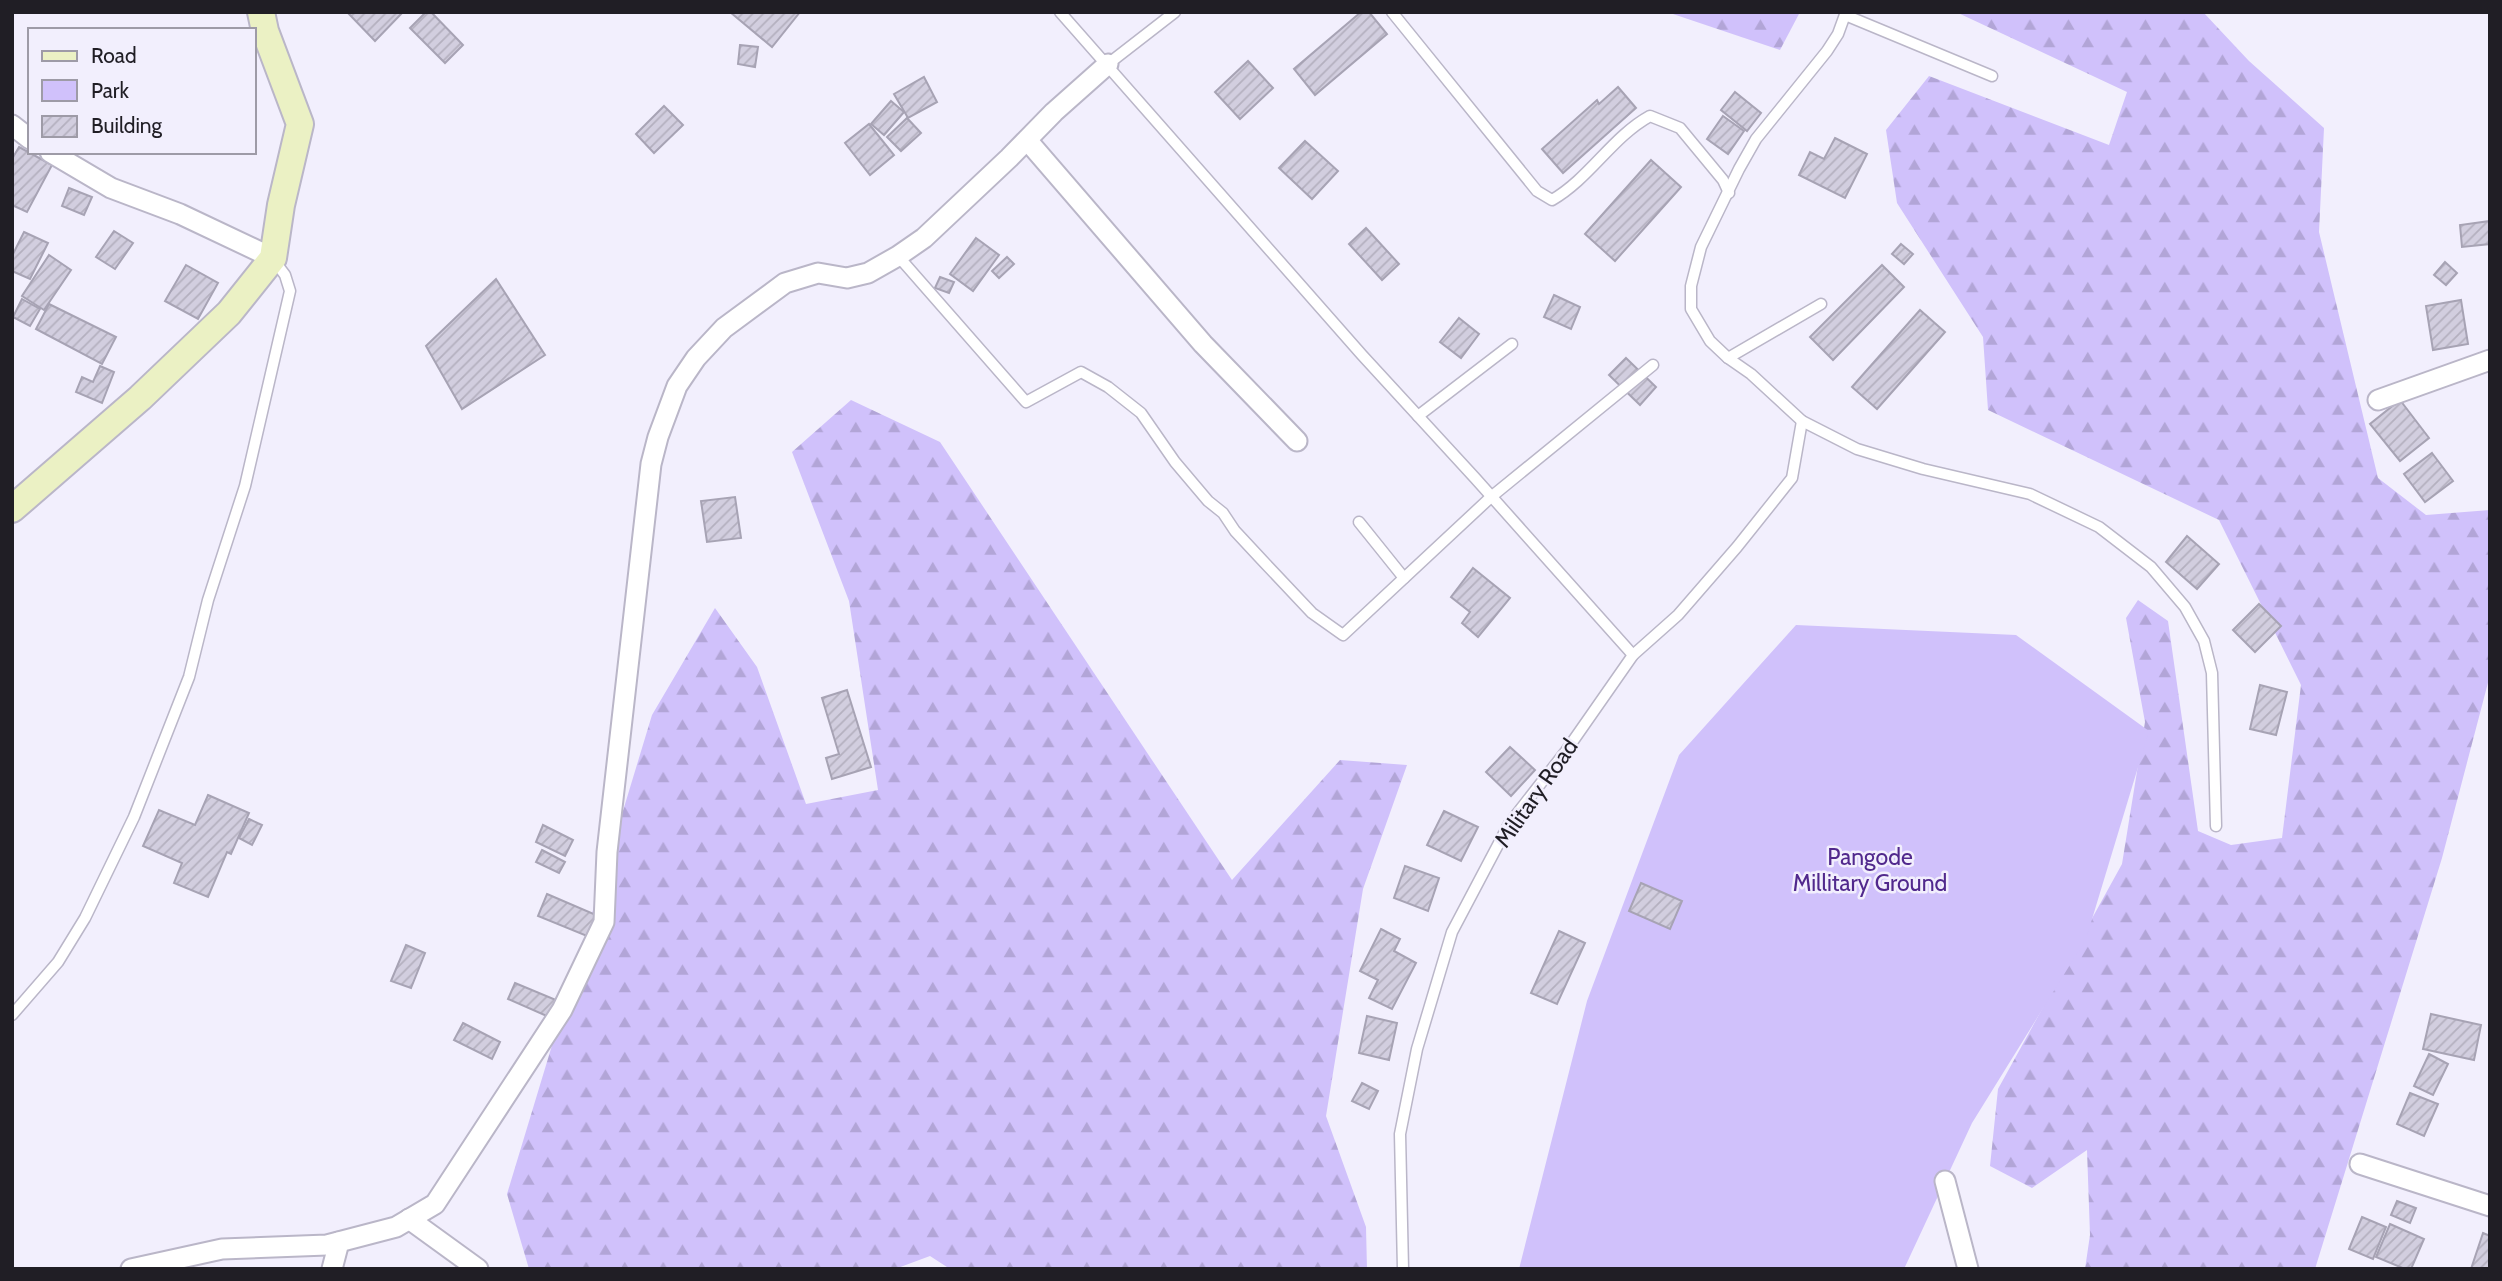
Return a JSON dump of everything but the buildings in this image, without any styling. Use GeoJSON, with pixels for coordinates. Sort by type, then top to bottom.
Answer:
{"type":"FeatureCollection","features":[{"type":"Feature","properties":{"kind":"main road"},"geometry":{"type":"LineString","coordinates":[[12,509],[140,398],[229,313],[273,258],[281,205],[300,124],[265,31],[261,12]]}},
{"type":"Feature","properties":{"kind":"street"},"geometry":{"type":"LineString","coordinates":[[131,1269],[222,1249],[316,1246],[339,1242],[396,1227],[435,1204],[562,1010],[604,922],[607,852],[651,464],[677,386],[696,358],[724,328],[785,283],[818,273],[847,278],[868,273],[923,238],[1108,64]]}},
{"type":"Feature","properties":{"kind":"street"},"geometry":{"type":"LineString","coordinates":[[12,125],[28,137]]}},
{"type":"Feature","properties":{"kind":"street"},"geometry":{"type":"LineString","coordinates":[[1027,139],[1203,344],[1297,441]]}},
{"type":"Feature","properties":{"kind":"street"},"geometry":{"type":"LineString","coordinates":[[53,154],[111,188],[180,214],[273,258]]}},
{"type":"Feature","properties":{"kind":"street"},"geometry":{"type":"LineString","coordinates":[[2378,400],[2490,360]]}},
{"type":"Feature","properties":{"kind":"street"},"geometry":{"type":"LineString","coordinates":[[2360,1164],[2490,1206]]}},
{"type":"Feature","properties":{"kind":"street"},"geometry":{"type":"LineString","coordinates":[[1945,1181],[1968,1269]]}},
{"type":"Feature","properties":{"kind":"street"},"geometry":{"type":"LineString","coordinates":[[409,1219],[478,1269]]}},
{"type":"Feature","properties":{"kind":"street"},"geometry":{"type":"LineString","coordinates":[[332,1269],[339,1242]]}},
{"type":"Feature","properties":{"kind":"lane"},"geometry":{"type":"LineString","coordinates":[[1060,12],[1633,655]]}},
{"type":"Feature","properties":{"kind":"lane"},"geometry":{"type":"LineString","coordinates":[[1108,64],[1175,12]]}},
{"type":"Feature","properties":{"kind":"lane"},"geometry":{"type":"LineString","coordinates":[[1392,12],[1537,191],[1552,200],[1574,186],[1634,125],[1650,117],[1680,128],[1723,180],[1729,193]]}},
{"type":"Feature","properties":{"kind":"lane"},"geometry":{"type":"LineString","coordinates":[[1992,76],[1845,14],[1838,34],[1827,51],[1756,139],[1739,169],[1701,247],[1691,286],[1691,309],[1710,341],[1802,421],[1857,449],[1923,469],[2029,494],[2099,527],[2151,567],[2185,607],[2204,641],[2212,673],[2216,826]]}},
{"type":"Feature","properties":{"kind":"lane"},"geometry":{"type":"LineString","coordinates":[[898,256],[1026,402],[1081,372],[1108,387],[1141,413],[1175,462],[1208,501],[1223,513],[1253,550],[1312,613],[1343,635],[1491,496],[1653,365]]}},
{"type":"Feature","properties":{"kind":"lane"},"geometry":{"type":"LineString","coordinates":[[12,1015],[58,962],[85,918],[134,817],[188,677],[208,600],[245,486],[290,291],[285,275],[273,258]]}},
{"type":"Feature","properties":{"kind":"lane"},"geometry":{"type":"LineString","coordinates":[[1728,358],[1821,304]]}},
{"type":"Feature","properties":{"kind":"lane"},"geometry":{"type":"LineString","coordinates":[[1418,416],[1512,344]]}},
{"type":"Feature","properties":{"kind":"lane","name":"Military Road"},"geometry":{"type":"LineString","coordinates":[[1403,1269],[1400,1134],[1417,1049],[1452,932],[1509,824],[1566,751],[1633,655],[1678,615],[1792,478],[1802,421]]}},
{"type":"Feature","properties":{"kind":"lane"},"geometry":{"type":"LineString","coordinates":[[1359,522],[1404,578]]}},
{"type":"Feature","properties":{"kind":"green space"},"geometry":{"type":"Polygon","coordinates":[[[1667,12],[1800,12],[1780,50],[1667,12]]]}},
{"type":"Feature","properties":{"kind":"green space"},"geometry":{"type":"Polygon","coordinates":[[[1956,12],[2203,12],[2249,61],[2324,128],[2319,232],[2378,478],[2426,515],[2490,510],[2490,675],[2442,858],[2315,1269],[2085,1269],[2090,1235],[2087,1150],[2032,1188],[1990,1166],[1998,1089],[2122,864],[2145,722],[2126,618],[2138,600],[2168,621],[2198,831],[2231,845],[2282,838],[2301,685],[2219,520],[1988,410],[1983,337],[1897,203],[1886,130],[1929,76],[2109,145],[2127,92],[1956,12]]]}},
{"type":"Feature","properties":{"kind":"green space"},"geometry":{"type":"Polygon","coordinates":[[[851,400],[940,442],[1232,880],[1340,760],[1407,765],[1363,889],[1326,1116],[1366,1227],[1367,1269],[950,1269],[930,1256],[895,1269],[529,1269],[507,1194],[652,715],[715,608],[757,667],[806,804],[878,790],[849,601],[792,452],[851,400]]]}},
{"type":"Feature","properties":{"kind":"green space","name":"Pangode Millitary Ground"},"geometry":{"type":"Polygon","coordinates":[[[1796,625],[2016,635],[2149,731],[2086,939],[1972,1123],[1904,1269],[1519,1269],[1587,1001],[1679,755],[1796,625]]]}}]}
